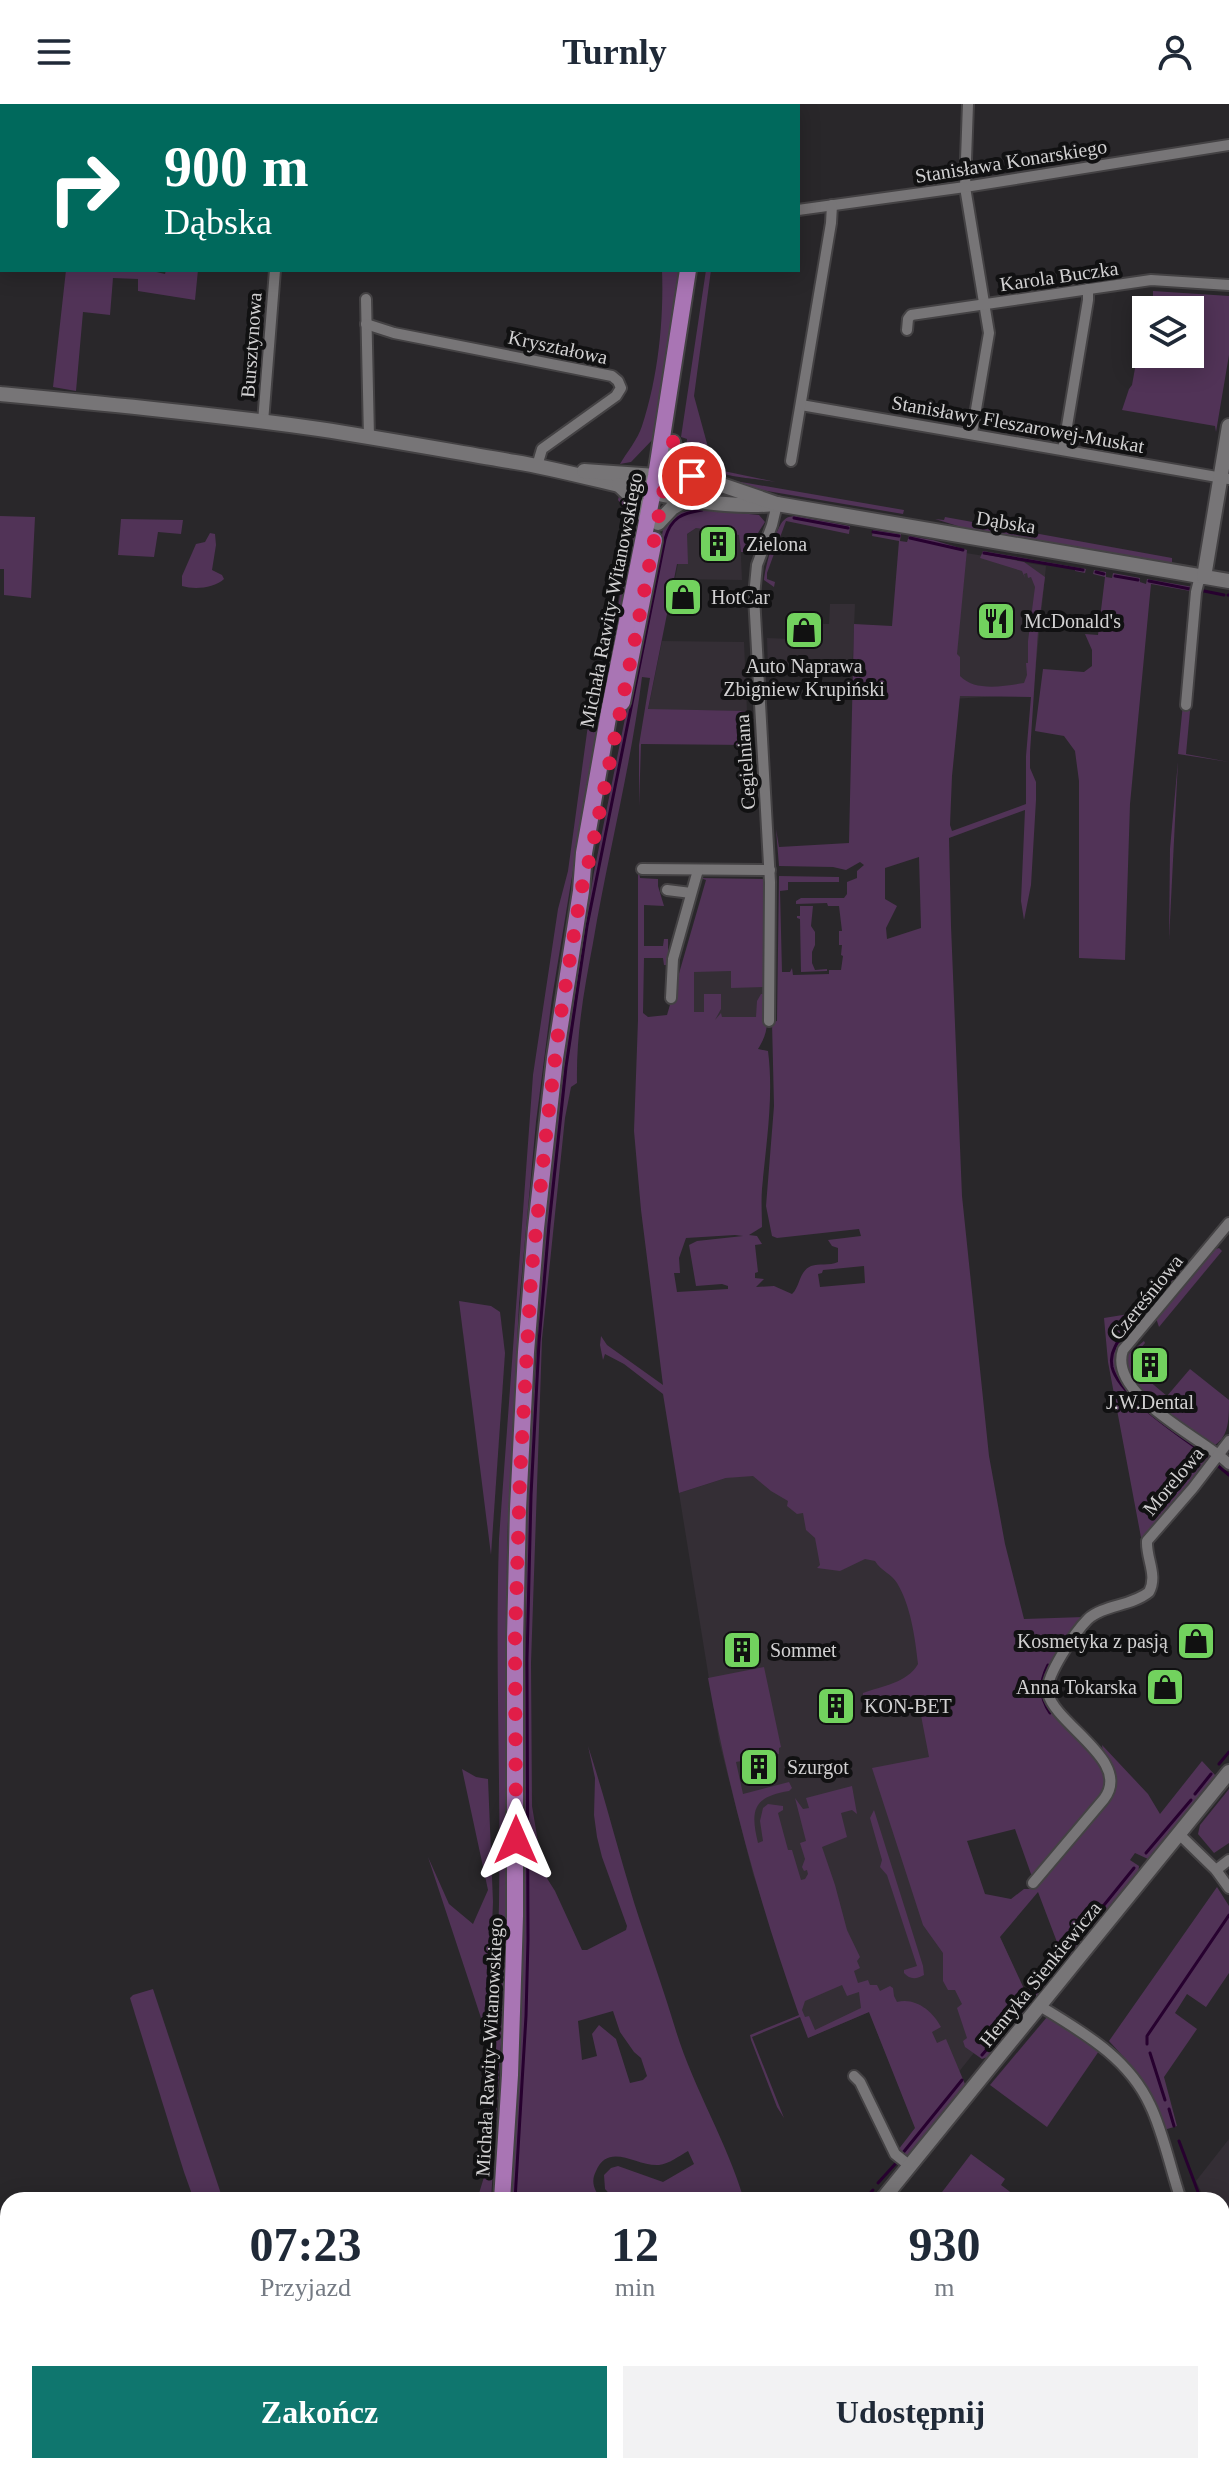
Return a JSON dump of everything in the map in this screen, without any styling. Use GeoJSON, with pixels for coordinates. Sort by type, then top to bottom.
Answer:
{"type":"FeatureCollection","features":[{"type":"Feature","properties":{"kind":"main road","name":"Michała Rawity-Witanowskiego"},"geometry":{"type":"LineString","coordinates":[[660,485],[688,272]]}},
{"type":"Feature","properties":{"kind":"main road","name":"Michała Rawity-Witanowskiego"},"geometry":{"type":"LineString","coordinates":[[502,2192],[513,2000],[516,1605],[526,1352],[533,1260],[559,1026],[581,891],[591,853],[652,522],[673,442],[699,272]]}},
{"type":"Feature","properties":{"kind":"street"},"geometry":{"type":"LineString","coordinates":[[968,104],[965,187],[989,336],[972,433]]}},
{"type":"Feature","properties":{"kind":"street","name":"Stanisława Konarskiego"},"geometry":{"type":"LineString","coordinates":[[800,210],[1229,145]]}},
{"type":"Feature","properties":{"kind":"street"},"geometry":{"type":"LineString","coordinates":[[791,461],[832,205]]}},
{"type":"Feature","properties":{"kind":"street","name":"Bursztynowa"},"geometry":{"type":"LineString","coordinates":[[263,422],[275,272]]}},
{"type":"Feature","properties":{"kind":"street","name":"Karola Buczka"},"geometry":{"type":"LineString","coordinates":[[907,330],[911,315],[1151,280],[1229,285]]}},
{"type":"Feature","properties":{"kind":"street"},"geometry":{"type":"LineString","coordinates":[[1063,450],[1088,289]]}},
{"type":"Feature","properties":{"kind":"street"},"geometry":{"type":"LineString","coordinates":[[366,299],[369,438]]}},
{"type":"Feature","properties":{"kind":"street","name":"Kryształowa"},"geometry":{"type":"LineString","coordinates":[[366,324],[394,333],[612,376],[618,381],[621,388],[616,396],[542,449],[537,466]]}},
{"type":"Feature","properties":{"kind":"street","name":"Dąbska"},"geometry":{"type":"LineString","coordinates":[[0,394],[263,422],[660,485],[740,492]]}},
{"type":"Feature","properties":{"kind":"street","name":"Stanisławy Fleszarowej-Muskat"},"geometry":{"type":"LineString","coordinates":[[801,405],[1225,478]]}},
{"type":"Feature","properties":{"kind":"street"},"geometry":{"type":"LineString","coordinates":[[1186,705],[1196,592],[1225,478],[1229,426]]}},
{"type":"Feature","properties":{"kind":"street","name":"Dąbska"},"geometry":{"type":"LineString","coordinates":[[673,442],[676,460],[687,473],[777,504],[1229,581]]}},
{"type":"Feature","properties":{"kind":"street","name":"Dąbska"},"geometry":{"type":"LineString","coordinates":[[560,470],[619,485],[660,485],[687,499],[731,504],[777,504]]}},
{"type":"Feature","properties":{"kind":"street"},"geometry":{"type":"LineString","coordinates":[[619,485],[652,522],[687,499]]}},
{"type":"Feature","properties":{"kind":"street","name":"Cegielniana"},"geometry":{"type":"LineString","coordinates":[[769,1021],[770,870],[754,596],[757,565],[777,504]]}},
{"type":"Feature","properties":{"kind":"street"},"geometry":{"type":"LineString","coordinates":[[642,869],[770,870]]}},
{"type":"Feature","properties":{"kind":"street"},"geometry":{"type":"LineString","coordinates":[[671,998],[673,959],[698,870]]}},
{"type":"Feature","properties":{"kind":"street"},"geometry":{"type":"LineString","coordinates":[[667,890],[691,893]]}},
{"type":"Feature","properties":{"kind":"street","name":"Czereśniowa"},"geometry":{"type":"LineString","coordinates":[[1226,1459],[1151,1406],[1128,1382],[1121,1362],[1123,1350],[1229,1223]]}},
{"type":"Feature","properties":{"kind":"street","name":"Morelowa"},"geometry":{"type":"LineString","coordinates":[[1033,1883],[1108,1794],[1111,1783],[1110,1773],[1084,1737],[1055,1707],[1048,1694],[1048,1679],[1086,1622],[1098,1613],[1141,1598],[1152,1588],[1147,1541],[1187,1495],[1226,1459],[1228,1443]]}},
{"type":"Feature","properties":{"kind":"street","name":"Henryka Sienkiewicza"},"geometry":{"type":"LineString","coordinates":[[889,2192],[1229,1772]]}},
{"type":"Feature","properties":{"kind":"street"},"geometry":{"type":"LineString","coordinates":[[1179,1834],[1216,1870],[1229,1888]]}},
{"type":"Feature","properties":{"kind":"street"},"geometry":{"type":"LineString","coordinates":[[1216,1870],[1229,1860]]}},
{"type":"Feature","properties":{"kind":"street"},"geometry":{"type":"LineString","coordinates":[[1040,2006],[1107,2050],[1137,2082],[1151,2106],[1178,2192]]}},
{"type":"Feature","properties":{"kind":"street"},"geometry":{"type":"LineString","coordinates":[[854,2076],[862,2086],[895,2154],[910,2166]]}},
{"type":"Feature","properties":{"kind":"shaded area"},"geometry":{"type":"Polygon","coordinates":[[[66,272],[198,272],[195,300],[138,291],[138,279],[113,278],[110,315],[83,312],[76,391],[53,387],[66,272]]]}},
{"type":"Feature","properties":{"kind":"shaded area"},"geometry":{"type":"Polygon","coordinates":[[[662,272],[680,272],[655,437],[631,462],[620,464],[640,431],[648,408],[656,369],[662,272]]]}},
{"type":"Feature","properties":{"kind":"shaded area"},"geometry":{"type":"Polygon","coordinates":[[[706,272],[711,272],[694,396],[714,469],[776,482],[705,468],[688,452],[687,439],[681,437],[706,272]]]}},
{"type":"Feature","properties":{"kind":"shaded area"},"geometry":{"type":"Polygon","coordinates":[[[1153,291],[1229,296],[1229,355],[1216,432],[1215,426],[1122,410],[1135,368],[1204,368],[1204,296],[1153,296],[1153,291]]]}},
{"type":"Feature","properties":{"kind":"shaded area"},"geometry":{"type":"Polygon","coordinates":[[[718,478],[904,510],[903,514],[767,491],[718,478]]]}},
{"type":"Feature","properties":{"kind":"shaded area"},"geometry":{"type":"Polygon","coordinates":[[[620,492],[628,499],[634,508],[639,529],[574,864],[552,998],[536,1122],[519,1304],[507,1541],[503,2013],[492,2192],[479,2192],[484,2177],[498,1938],[499,1539],[533,1075],[558,909],[568,871],[588,725],[585,691],[596,693],[604,689],[632,525],[628,512],[618,500],[620,492]]]}},
{"type":"Feature","properties":{"kind":"shaded area"},"geometry":{"type":"Polygon","coordinates":[[[680,509],[682,512],[698,509],[759,515],[765,522],[746,552],[741,552],[739,535],[696,528],[687,534],[688,564],[677,564],[648,709],[747,711],[749,745],[641,744],[639,807],[639,745],[650,678],[642,677],[584,995],[577,1083],[571,1087],[565,1118],[542,1339],[531,1663],[532,1806],[543,1872],[582,1950],[626,1930],[597,1837],[595,1778],[588,1746],[683,2053],[741,2192],[608,2192],[605,2189],[604,2175],[618,2166],[663,2182],[694,2164],[688,2151],[659,2165],[616,2156],[608,2158],[602,2162],[593,2179],[596,2192],[510,2192],[522,1986],[527,1496],[545,1227],[569,1020],[594,872],[664,525],[680,509]],[[613,2011],[578,2021],[582,2060],[597,2056],[592,2034],[599,2025],[616,2039],[630,2083],[647,2076],[641,2058],[620,2032],[613,2011]]]}},
{"type":"Feature","properties":{"kind":"shaded area"},"geometry":{"type":"Polygon","coordinates":[[[0,516],[35,517],[31,598],[4,595],[4,569],[0,569],[0,516]]]}},
{"type":"Feature","properties":{"kind":"shaded area"},"geometry":{"type":"Polygon","coordinates":[[[796,516],[850,526],[849,534],[786,521],[767,573],[767,579],[775,582],[774,587],[764,580],[771,549],[783,521],[796,516]]]}},
{"type":"Feature","properties":{"kind":"shaded area"},"geometry":{"type":"Polygon","coordinates":[[[945,517],[1172,558],[1172,563],[961,527],[935,519],[944,520],[945,517]]]}},
{"type":"Feature","properties":{"kind":"shaded area"},"geometry":{"type":"Polygon","coordinates":[[[121,519],[183,520],[181,534],[158,532],[154,557],[118,555],[121,519]]]}},
{"type":"Feature","properties":{"kind":"shaded area"},"geometry":{"type":"Polygon","coordinates":[[[696,528],[740,535],[742,580],[675,579],[683,537],[696,528]]]}},
{"type":"Feature","properties":{"kind":"shaded area"},"geometry":{"type":"Polygon","coordinates":[[[873,530],[901,534],[900,541],[907,542],[909,536],[967,550],[957,654],[960,657],[960,676],[982,686],[1024,683],[1035,587],[1027,573],[1024,574],[1025,578],[1022,571],[980,558],[983,551],[1086,569],[1085,573],[1075,571],[1075,568],[983,554],[1024,562],[1045,577],[1030,752],[1030,768],[1036,782],[1031,885],[1024,920],[1021,901],[1025,810],[949,838],[962,1196],[989,1456],[1005,1544],[1024,1619],[1084,1617],[1090,1612],[1132,1598],[1148,1586],[1146,1592],[1133,1599],[1089,1615],[1044,1680],[1050,1705],[1104,1768],[1108,1782],[1103,1795],[1037,1874],[1031,1874],[1015,1829],[967,1841],[985,1894],[1011,1899],[1024,1889],[1034,1889],[1107,1800],[1114,1776],[1102,1745],[1148,1794],[1160,1814],[1202,1761],[1216,1776],[1154,1855],[1148,1859],[1135,1853],[1130,1860],[1139,1866],[1138,1875],[1072,1957],[1060,1950],[1038,1892],[1000,1937],[1026,1993],[1043,1973],[1048,1984],[993,2055],[982,2059],[965,2047],[963,2041],[967,2038],[957,2008],[962,2004],[955,1990],[948,1990],[943,1981],[943,1953],[923,1925],[872,1768],[929,1757],[915,1697],[862,1706],[863,1693],[901,1680],[918,1664],[914,1633],[902,1592],[875,1561],[865,1559],[840,1571],[817,1568],[820,1565],[815,1538],[806,1530],[803,1513],[797,1514],[787,1506],[788,1501],[753,1476],[726,1478],[679,1493],[663,1394],[624,1364],[605,1354],[603,1360],[600,1345],[601,1336],[607,1345],[663,1385],[634,1131],[638,861],[640,878],[658,879],[664,906],[644,905],[644,946],[663,946],[664,939],[668,939],[668,965],[664,965],[663,958],[644,958],[643,1013],[648,1017],[667,1015],[706,880],[700,878],[766,879],[765,987],[731,988],[731,971],[694,972],[694,1012],[704,1012],[704,994],[721,994],[721,1009],[715,1020],[721,1013],[722,1017],[756,1017],[757,1001],[761,994],[765,994],[766,1029],[758,1049],[768,1051],[770,1086],[762,1227],[749,1235],[757,1236],[762,1244],[755,1245],[758,1272],[755,1278],[764,1279],[756,1287],[774,1286],[792,1294],[807,1268],[838,1262],[838,1248],[828,1240],[861,1236],[859,1229],[777,1238],[772,1236],[766,1206],[774,1106],[772,1022],[777,1021],[779,876],[839,877],[839,882],[788,882],[788,890],[780,891],[782,972],[790,972],[792,968],[793,975],[829,974],[829,970],[841,970],[843,956],[842,945],[839,945],[839,931],[842,931],[839,906],[828,906],[827,903],[796,904],[796,901],[801,898],[844,898],[847,882],[857,878],[857,871],[864,865],[860,862],[846,870],[779,866],[776,829],[779,847],[849,843],[854,624],[892,626],[899,541],[872,536],[873,530]],[[960,696],[952,776],[952,831],[1026,804],[1031,697],[960,696]],[[919,857],[885,868],[885,899],[897,906],[886,928],[887,939],[921,928],[919,857]],[[743,1236],[686,1238],[679,1258],[680,1273],[674,1273],[677,1292],[728,1289],[722,1284],[696,1286],[689,1245],[697,1241],[743,1236]],[[864,1266],[823,1270],[818,1274],[820,1287],[865,1283],[864,1266]]]}},
{"type":"Feature","properties":{"kind":"shaded area"},"geometry":{"type":"Polygon","coordinates":[[[210,533],[215,534],[216,545],[212,570],[224,579],[204,587],[182,586],[182,576],[196,544],[205,542],[210,533]]]}},
{"type":"Feature","properties":{"kind":"shaded area"},"geometry":{"type":"Polygon","coordinates":[[[966,553],[1046,566],[1033,694],[952,699],[966,553]]]}},
{"type":"Feature","properties":{"kind":"shaded area"},"geometry":{"type":"Polygon","coordinates":[[[1094,570],[1106,572],[1106,577],[1112,578],[1113,573],[1140,578],[1140,582],[1146,584],[1147,579],[1193,587],[1184,710],[1190,711],[1186,754],[1229,762],[1178,754],[1188,653],[1184,652],[1190,591],[1151,584],[1130,804],[1125,960],[1079,958],[1079,781],[1075,751],[1064,736],[1035,731],[1043,669],[1084,672],[1092,666],[1092,650],[1085,634],[1098,635],[1105,577],[1093,574],[1094,570]]]}},
{"type":"Feature","properties":{"kind":"shaded area"},"geometry":{"type":"Polygon","coordinates":[[[830,604],[855,604],[852,673],[768,669],[767,638],[792,639],[793,623],[829,624],[830,604]]]}},
{"type":"Feature","properties":{"kind":"shaded area"},"geometry":{"type":"Polygon","coordinates":[[[662,641],[744,642],[747,711],[648,710],[662,641]]]}},
{"type":"Feature","properties":{"kind":"shaded area"},"geometry":{"type":"Polygon","coordinates":[[[1178,761],[1169,940],[1170,849],[1178,761]]]}},
{"type":"Feature","properties":{"kind":"shaded area"},"geometry":{"type":"Polygon","coordinates":[[[708,879],[764,987],[762,1021],[667,1020],[708,879]]]}},
{"type":"Feature","properties":{"kind":"shaded area"},"geometry":{"type":"Polygon","coordinates":[[[800,906],[813,906],[811,926],[815,932],[815,945],[812,963],[815,970],[827,971],[801,972],[800,919],[797,918],[800,916],[800,906]]]}},
{"type":"Feature","properties":{"kind":"shaded area"},"geometry":{"type":"Polygon","coordinates":[[[1219,1248],[1222,1251],[1159,1327],[1156,1318],[1212,1250],[1219,1248]]]}},
{"type":"Feature","properties":{"kind":"shaded area"},"geometry":{"type":"Polygon","coordinates":[[[1170,1277],[1174,1282],[1121,1344],[1118,1367],[1123,1380],[1213,1457],[1143,1548],[1108,1362],[1104,1318],[1141,1312],[1170,1277]]]}},
{"type":"Feature","properties":{"kind":"shaded area"},"geometry":{"type":"Polygon","coordinates":[[[459,1301],[491,1306],[500,1312],[505,1353],[491,1555],[459,1301]]]}},
{"type":"Feature","properties":{"kind":"shaded area"},"geometry":{"type":"Polygon","coordinates":[[[1144,1341],[1134,1356],[1136,1370],[1167,1396],[1190,1369],[1229,1400],[1226,1432],[1215,1445],[1192,1434],[1164,1413],[1131,1379],[1126,1369],[1126,1356],[1144,1341]]]}},
{"type":"Feature","properties":{"kind":"shaded area"},"geometry":{"type":"Polygon","coordinates":[[[759,1472],[906,1571],[966,1838],[995,1926],[1024,1990],[915,2127],[869,2012],[808,2038],[753,1874],[719,1741],[679,1493],[726,1478],[759,1472]]]}},
{"type":"Feature","properties":{"kind":"shaded area"},"geometry":{"type":"Polygon","coordinates":[[[764,1667],[781,1747],[779,1754],[736,1762],[743,1794],[789,1782],[792,1788],[789,1791],[761,1801],[754,1822],[758,1843],[763,1841],[760,1821],[763,1808],[768,1804],[783,1806],[778,1813],[788,1850],[792,1850],[801,1880],[808,1874],[802,1867],[805,1859],[800,1843],[806,1841],[795,1798],[803,1809],[809,1808],[806,1798],[852,1786],[857,1814],[852,1810],[841,1813],[847,1837],[822,1847],[847,1930],[860,1957],[857,1961],[860,1968],[854,1971],[858,1983],[868,1980],[880,1991],[890,1986],[897,2002],[917,2003],[928,2011],[941,2027],[932,2032],[937,2043],[946,2039],[965,2084],[912,2155],[902,2156],[898,2150],[915,2128],[869,2012],[808,2038],[800,2017],[752,2037],[784,2118],[777,2107],[750,2035],[799,2015],[747,1848],[708,1678],[764,1667]],[[842,1985],[805,2001],[802,2010],[805,2017],[809,2016],[815,2030],[861,2008],[859,1992],[847,1996],[842,1985]]]}},
{"type":"Feature","properties":{"kind":"shaded area"},"geometry":{"type":"Polygon","coordinates":[[[462,1769],[476,1777],[488,1779],[493,1902],[488,2021],[484,2027],[428,1857],[449,1904],[473,1924],[488,1890],[462,1769]]]}},
{"type":"Feature","properties":{"kind":"shaded area"},"geometry":{"type":"Polygon","coordinates":[[[1229,1789],[1229,1843],[1214,1853],[1198,1834],[1200,1825],[1229,1789]]]}},
{"type":"Feature","properties":{"kind":"shaded area"},"geometry":{"type":"Polygon","coordinates":[[[874,1810],[923,1966],[924,1975],[919,1977],[911,1978],[904,1973],[904,1970],[917,1966],[887,1875],[880,1867],[882,1860],[870,1818],[874,1810]]]}},
{"type":"Feature","properties":{"kind":"shaded area"},"geometry":{"type":"Polygon","coordinates":[[[1217,1887],[1229,1906],[1229,1973],[1206,2007],[1187,1994],[1175,2013],[1197,2029],[1164,2077],[1177,2126],[1164,2130],[1151,2093],[1109,2041],[1217,1887]]]}},
{"type":"Feature","properties":{"kind":"shaded area"},"geometry":{"type":"Polygon","coordinates":[[[153,1989],[220,2192],[191,2192],[130,1998],[153,1989]]]}},
{"type":"Feature","properties":{"kind":"shaded area"},"geometry":{"type":"Polygon","coordinates":[[[1047,2017],[1099,2051],[1047,2127],[990,2085],[1047,2017]]]}},
{"type":"Feature","properties":{"kind":"shaded area"},"geometry":{"type":"Polygon","coordinates":[[[1229,2139],[1229,2192],[1201,2192],[1196,2181],[1229,2139]]]}},
{"type":"Feature","properties":{"kind":"shaded area"},"geometry":{"type":"Polygon","coordinates":[[[971,2154],[1005,2179],[1001,2185],[1010,2192],[942,2192],[971,2154]]]}},
{"type":"Feature","properties":{"kind":"waterway"},"geometry":{"type":"LineString","coordinates":[[515,2192],[528,1940],[527,1660],[531,1495],[539,1342],[566,1067],[587,926],[665,539],[679,517],[702,510]]}},
{"type":"Feature","properties":{"kind":"waterway"},"geometry":{"type":"LineString","coordinates":[[794,518],[848,528]]}},
{"type":"Feature","properties":{"kind":"waterway"},"geometry":{"type":"LineString","coordinates":[[873,532],[899,536]]}},
{"type":"Feature","properties":{"kind":"waterway"},"geometry":{"type":"LineString","coordinates":[[910,538],[963,550]]}},
{"type":"Feature","properties":{"kind":"waterway"},"geometry":{"type":"LineString","coordinates":[[984,553],[1083,570]]}},
{"type":"Feature","properties":{"kind":"waterway"},"geometry":{"type":"LineString","coordinates":[[1096,572],[1104,574]]}},
{"type":"Feature","properties":{"kind":"waterway"},"geometry":{"type":"LineString","coordinates":[[1115,576],[1138,580]]}},
{"type":"Feature","properties":{"kind":"waterway"},"geometry":{"type":"LineString","coordinates":[[1149,581],[1190,589]]}},
{"type":"Feature","properties":{"kind":"waterway"},"geometry":{"type":"LineString","coordinates":[[1204,591],[1224,595]]}},
{"type":"Feature","properties":{"kind":"waterway"},"geometry":{"type":"LineString","coordinates":[[1177,1276],[1182,1270]]}},
{"type":"Feature","properties":{"kind":"waterway"},"geometry":{"type":"LineString","coordinates":[[1172,1281],[1117,1343],[1112,1367],[1117,1379],[1139,1404],[1209,1457]]}},
{"type":"Feature","properties":{"kind":"waterway"},"geometry":{"type":"LineString","coordinates":[[1216,1464],[1229,1475]]}},
{"type":"Feature","properties":{"kind":"waterway"},"geometry":{"type":"LineString","coordinates":[[1048,1665],[1042,1689],[1050,1713]]}},
{"type":"Feature","properties":{"kind":"waterway"},"geometry":{"type":"LineString","coordinates":[[1219,1764],[1229,1752]]}},
{"type":"Feature","properties":{"kind":"waterway"},"geometry":{"type":"LineString","coordinates":[[1195,1794],[1211,1774]]}},
{"type":"Feature","properties":{"kind":"waterway"},"geometry":{"type":"LineString","coordinates":[[1146,1853],[1191,1800]]}},
{"type":"Feature","properties":{"kind":"waterway"},"geometry":{"type":"LineString","coordinates":[[1066,1952],[1134,1868]]}},
{"type":"Feature","properties":{"kind":"waterway"},"geometry":{"type":"LineString","coordinates":[[1147,2044],[1147,2036],[1229,1915]]}},
{"type":"Feature","properties":{"kind":"waterway"},"geometry":{"type":"LineString","coordinates":[[1053,1967],[1062,1957]]}},
{"type":"Feature","properties":{"kind":"waterway"},"geometry":{"type":"LineString","coordinates":[[1015,2016],[1045,1978]]}},
{"type":"Feature","properties":{"kind":"waterway"},"geometry":{"type":"LineString","coordinates":[[982,2055],[1012,2020]]}},
{"type":"Feature","properties":{"kind":"waterway"},"geometry":{"type":"LineString","coordinates":[[1150,2053],[1165,2100]]}},
{"type":"Feature","properties":{"kind":"waterway"},"geometry":{"type":"LineString","coordinates":[[902,2154],[962,2080]]}},
{"type":"Feature","properties":{"kind":"waterway"},"geometry":{"type":"LineString","coordinates":[[1169,2109],[1174,2126]]}},
{"type":"Feature","properties":{"kind":"waterway"},"geometry":{"type":"LineString","coordinates":[[1179,2141],[1198,2192]]}},
{"type":"Feature","properties":{"kind":"waterway"},"geometry":{"type":"LineString","coordinates":[[878,2183],[897,2162]]}},
{"type":"Feature","properties":{"kind":"place","name":"Zielona"},"geometry":{"type":"Point","coordinates":[718,544]}},
{"type":"Feature","properties":{"kind":"place","name":"HotCar"},"geometry":{"type":"Point","coordinates":[683,597]}},
{"type":"Feature","properties":{"kind":"place","name":"McDonald's"},"geometry":{"type":"Point","coordinates":[996,621]}},
{"type":"Feature","properties":{"kind":"place","name":"Auto Naprawa Zbigniew Krupiński"},"geometry":{"type":"Point","coordinates":[804,630]}},
{"type":"Feature","properties":{"kind":"place","name":"J.W.Dental"},"geometry":{"type":"Point","coordinates":[1150,1365]}},
{"type":"Feature","properties":{"kind":"place","name":"Kosmetyka z pasją"},"geometry":{"type":"Point","coordinates":[1196,1641]}},
{"type":"Feature","properties":{"kind":"place","name":"Sommet"},"geometry":{"type":"Point","coordinates":[742,1650]}},
{"type":"Feature","properties":{"kind":"place","name":"Anna Tokarska"},"geometry":{"type":"Point","coordinates":[1165,1687]}},
{"type":"Feature","properties":{"kind":"place","name":"KON-BET"},"geometry":{"type":"Point","coordinates":[836,1706]}},
{"type":"Feature","properties":{"kind":"place","name":"Szurgot"},"geometry":{"type":"Point","coordinates":[759,1767]}},
{"type":"Feature","properties":{"kind":"route"},"geometry":{"type":"LineString","coordinates":[[516,1840],[516,1605],[521,1437],[533,1260],[559,1026],[581,891],[673,442],[676,460],[692,476]]}}]}
